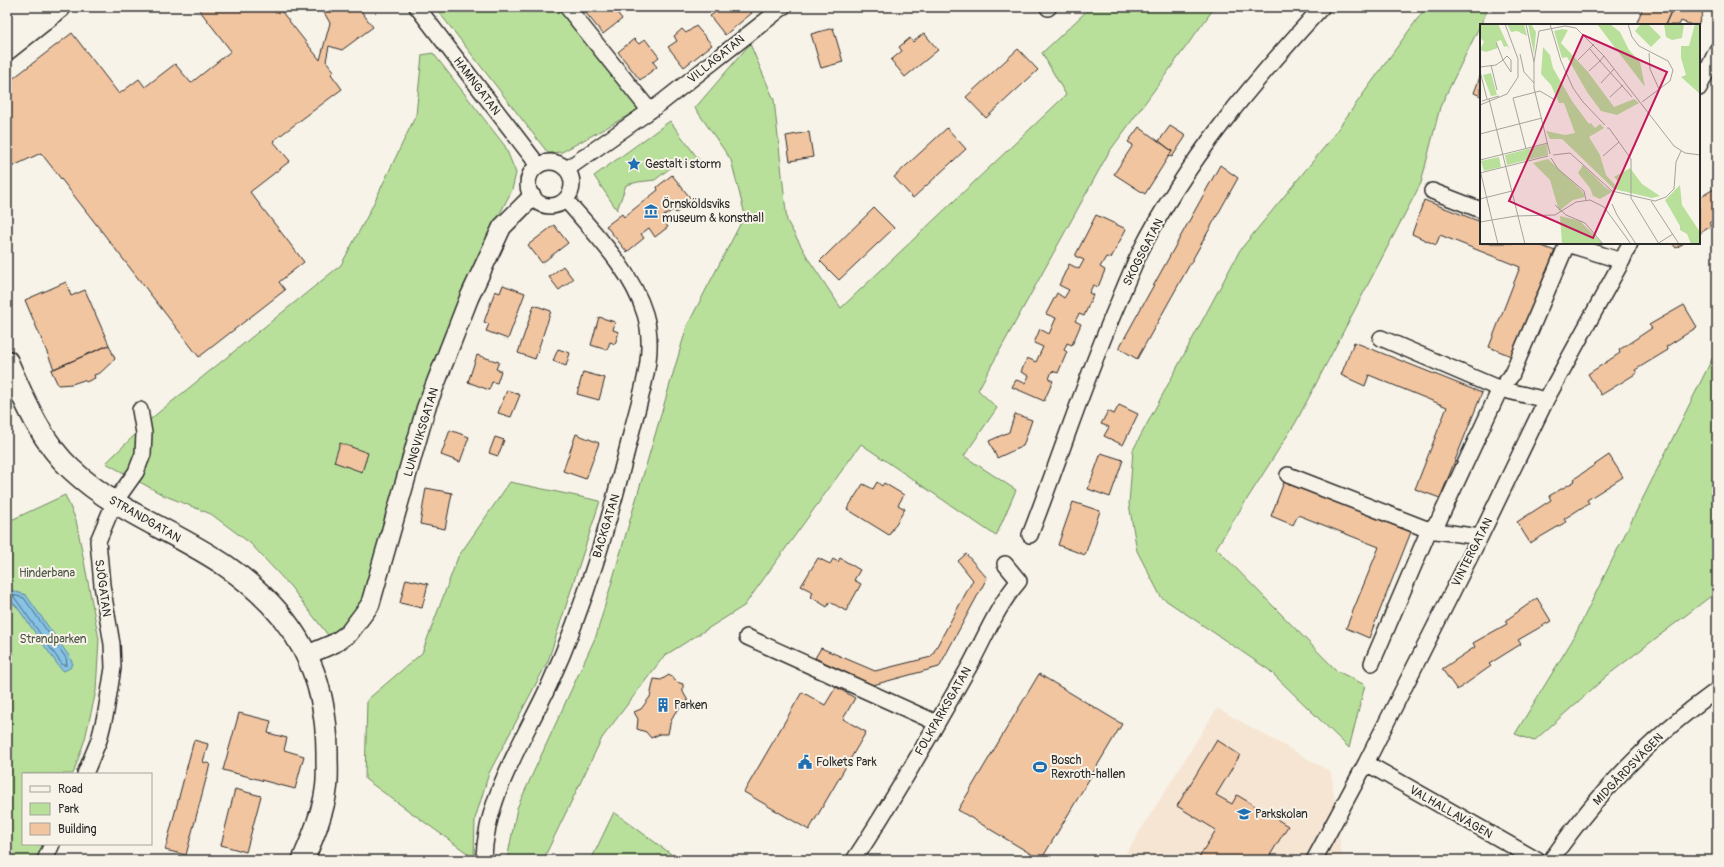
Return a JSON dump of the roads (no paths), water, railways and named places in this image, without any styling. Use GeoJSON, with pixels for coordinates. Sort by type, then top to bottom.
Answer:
{"type":"FeatureCollection","features":[{"type":"Feature","properties":{"kind":"main road"},"geometry":{"type":"LineString","coordinates":[[7,26],[30,7]]}},
{"type":"Feature","properties":{"kind":"main road"},"geometry":{"type":"LineString","coordinates":[[7,49],[60,7]]}},
{"type":"Feature","properties":{"kind":"main road","name":"STRANDGATAN"},"geometry":{"type":"LineString","coordinates":[[7,361],[28,408],[50,446],[70,468],[114,504],[225,566],[248,583],[267,600],[287,624],[307,655],[322,694],[327,739],[326,790],[310,844],[303,860]]}},
{"type":"Feature","properties":{"kind":"street","name":"HAMNGATAN"},"geometry":{"type":"LineString","coordinates":[[417,7],[538,166]]}},
{"type":"Feature","properties":{"kind":"street"},"geometry":{"type":"LineString","coordinates":[[567,7],[650,111]]}},
{"type":"Feature","properties":{"kind":"street","name":"VILLAGATAN"},"geometry":{"type":"LineString","coordinates":[[567,169],[650,111],[782,7]]}},
{"type":"Feature","properties":{"kind":"street","name":"SKOGSGATAN"},"geometry":{"type":"LineString","coordinates":[[1030,535],[1097,353],[1140,253],[1166,206],[1225,119],[1322,7]]}},
{"type":"Feature","properties":{"kind":"street"},"geometry":{"type":"LineString","coordinates":[[1700,86],[1717,50]]}},
{"type":"Feature","properties":{"kind":"street"},"geometry":{"type":"LineString","coordinates":[[550,162],[562,165],[567,169],[572,182],[572,188],[566,200],[559,204],[544,206],[532,197],[529,191],[529,177],[538,166],[550,162]]}},
{"type":"Feature","properties":{"kind":"street"},"geometry":{"type":"LineString","coordinates":[[1432,191],[1480,210]]}},
{"type":"Feature","properties":{"kind":"street","name":"LUNGVIKSGATAN"},"geometry":{"type":"LineString","coordinates":[[307,655],[335,643],[349,633],[370,604],[426,408],[469,298],[502,227],[532,197]]}},
{"type":"Feature","properties":{"kind":"street","name":"BACKGATAN"},"geometry":{"type":"LineString","coordinates":[[484,860],[487,830],[505,777],[550,683],[583,601],[619,483],[645,381],[650,338],[645,315],[635,291],[619,266],[566,200]]}},
{"type":"Feature","properties":{"kind":"street"},"geometry":{"type":"LineString","coordinates":[[1372,663],[1429,530],[1438,522],[1500,389],[1511,376],[1566,244]]}},
{"type":"Feature","properties":{"kind":"street"},"geometry":{"type":"LineString","coordinates":[[1569,244],[1622,260]]}},
{"type":"Feature","properties":{"kind":"street","name":"VINTERGATAN"},"geometry":{"type":"LineString","coordinates":[[1314,860],[1366,763],[1480,537],[1546,400],[1630,244]]}},
{"type":"Feature","properties":{"kind":"street"},"geometry":{"type":"LineString","coordinates":[[1381,338],[1500,389],[1546,400]]}},
{"type":"Feature","properties":{"kind":"street","name":"SJÖGATAN"},"geometry":{"type":"LineString","coordinates":[[85,773],[99,740],[106,712],[113,668],[112,644],[98,551],[98,541],[114,504],[136,472],[143,454],[144,433],[140,410]]}},
{"type":"Feature","properties":{"kind":"street"},"geometry":{"type":"LineString","coordinates":[[1288,475],[1429,530],[1480,537]]}},
{"type":"Feature","properties":{"kind":"street","name":"FOLKPARKSGATAN"},"geometry":{"type":"LineString","coordinates":[[854,860],[937,723],[985,638],[1002,602],[1019,581],[1005,564]]}},
{"type":"Feature","properties":{"kind":"street"},"geometry":{"type":"LineString","coordinates":[[747,637],[937,723]]}},
{"type":"Feature","properties":{"kind":"street","name":"MIDGÅRDSVÄGEN"},"geometry":{"type":"LineString","coordinates":[[1551,860],[1602,794],[1640,754],[1688,711],[1717,690]]}},
{"type":"Feature","properties":{"kind":"street","name":"VALHALLAVÄGEN"},"geometry":{"type":"LineString","coordinates":[[1366,763],[1537,860]]}},
{"type":"Feature","properties":{"kind":"street"},"geometry":{"type":"LineString","coordinates":[[45,860],[52,845]]}},
{"type":"Feature","properties":{"kind":"water"},"geometry":{"type":"Polygon","coordinates":[[[7,589],[26,595],[69,656],[73,664],[70,668],[64,671],[60,668],[17,607],[7,598],[7,589]]]}},
{"type":"Feature","properties":{"kind":"place","name":"Gestalt i storm"},"geometry":{"type":"Point","coordinates":[634,164]}},
{"type":"Feature","properties":{"kind":"place","name":"Örnsköldsviks museum & konsthall"},"geometry":{"type":"Point","coordinates":[651,211]}},
{"type":"Feature","properties":{"kind":"place","name":"Parken"},"geometry":{"type":"Point","coordinates":[663,705]}},
{"type":"Feature","properties":{"kind":"place","name":"Folkets Park"},"geometry":{"type":"Point","coordinates":[805,762]}},
{"type":"Feature","properties":{"kind":"place","name":"Bosch Rexroth-hallen"},"geometry":{"type":"Point","coordinates":[1040,767]}},
{"type":"Feature","properties":{"kind":"place","name":"Parkskolan"},"geometry":{"type":"Point","coordinates":[1244,814]}},
{"type":"Feature","properties":{"kind":"park label","name":"Hinderbana"},"geometry":{"type":"Point","coordinates":[47,573]}},
{"type":"Feature","properties":{"kind":"park label","name":"Strandparken"},"geometry":{"type":"Point","coordinates":[53,639]}}]}
